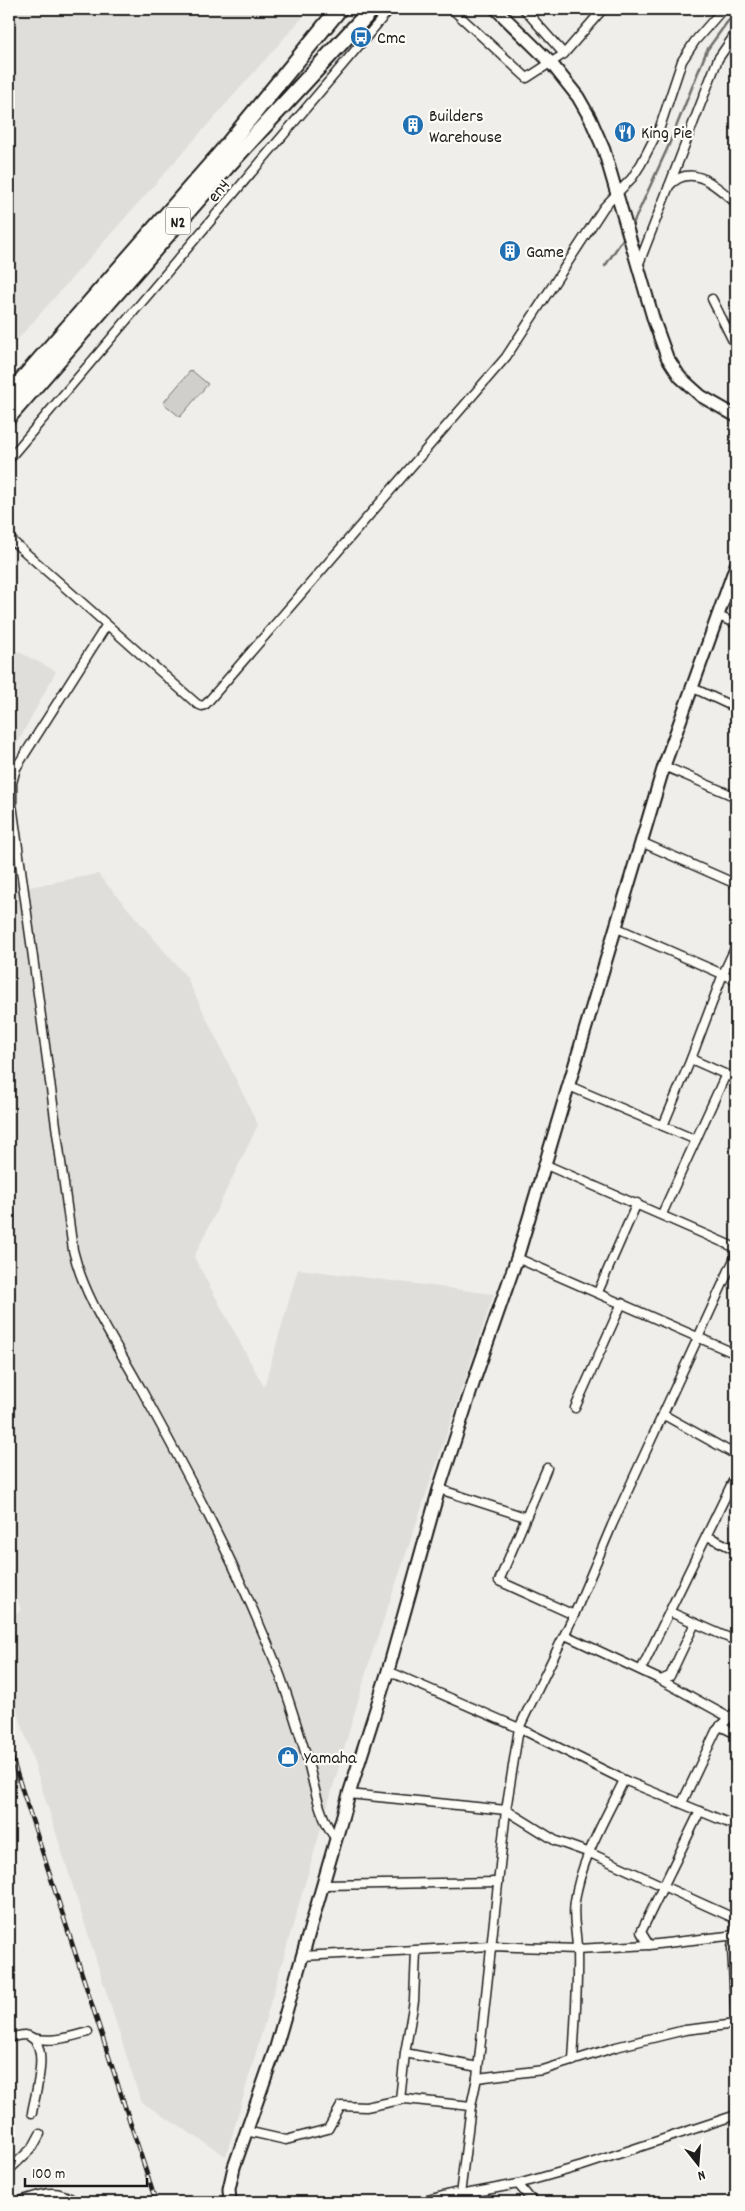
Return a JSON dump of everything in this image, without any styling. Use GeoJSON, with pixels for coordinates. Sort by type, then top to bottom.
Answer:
{"type":"FeatureCollection","features":[{"type":"Feature","properties":{"kind":"highway","name":"N2"},"geometry":{"type":"LineString","coordinates":[[9,395],[221,153],[339,9]]}},
{"type":"Feature","properties":{"kind":"highway","name":"N2"},"geometry":{"type":"LineString","coordinates":[[9,416],[220,173],[372,9]]}},
{"type":"Feature","properties":{"kind":"street","name":"en4"},"geometry":{"type":"LineString","coordinates":[[9,459],[390,9]]}},
{"type":"Feature","properties":{"kind":"street"},"geometry":{"type":"LineString","coordinates":[[452,9],[527,78],[564,54],[603,9]]}},
{"type":"Feature","properties":{"kind":"street"},"geometry":{"type":"LineString","coordinates":[[486,9],[500,13],[551,63],[573,90],[590,118],[604,150],[658,335],[674,370],[701,396],[736,416]]}},
{"type":"Feature","properties":{"kind":"street"},"geometry":{"type":"LineString","coordinates":[[524,9],[564,54]]}},
{"type":"Feature","properties":{"kind":"street"},"geometry":{"type":"LineString","coordinates":[[9,538],[106,626],[197,704],[202,706],[206,704],[506,357],[604,207],[632,178],[660,127],[677,72],[686,52],[723,9]]}},
{"type":"Feature","properties":{"kind":"street"},"geometry":{"type":"LineString","coordinates":[[638,266],[718,59],[736,33]]}},
{"type":"Feature","properties":{"kind":"street"},"geometry":{"type":"LineString","coordinates":[[669,186],[677,178],[692,175],[711,182],[736,203]]}},
{"type":"Feature","properties":{"kind":"street"},"geometry":{"type":"LineString","coordinates":[[712,299],[736,347]]}},
{"type":"Feature","properties":{"kind":"street"},"geometry":{"type":"LineString","coordinates":[[230,2202],[229,2189],[234,2167],[276,2047],[336,1839],[388,1670],[439,1489],[517,1258],[664,766],[736,565]]}},
{"type":"Feature","properties":{"kind":"street"},"geometry":{"type":"LineString","coordinates":[[718,616],[736,624]]}},
{"type":"Feature","properties":{"kind":"street"},"geometry":{"type":"LineString","coordinates":[[106,626],[16,768],[12,782],[12,804],[73,1250],[79,1273],[91,1300],[145,1397],[235,1569],[286,1689],[320,1803],[329,1828],[336,1839]]}},
{"type":"Feature","properties":{"kind":"street"},"geometry":{"type":"LineString","coordinates":[[692,686],[736,708]]}},
{"type":"Feature","properties":{"kind":"street"},"geometry":{"type":"LineString","coordinates":[[664,766],[736,797]]}},
{"type":"Feature","properties":{"kind":"street"},"geometry":{"type":"LineString","coordinates":[[641,842],[736,884]]}},
{"type":"Feature","properties":{"kind":"street"},"geometry":{"type":"LineString","coordinates":[[616,927],[736,980]]}},
{"type":"Feature","properties":{"kind":"street"},"geometry":{"type":"LineString","coordinates":[[662,1126],[736,946]]}},
{"type":"Feature","properties":{"kind":"street"},"geometry":{"type":"LineString","coordinates":[[691,1059],[736,1079]]}},
{"type":"Feature","properties":{"kind":"street"},"geometry":{"type":"LineString","coordinates":[[662,1214],[726,1074]]}},
{"type":"Feature","properties":{"kind":"street"},"geometry":{"type":"LineString","coordinates":[[569,1086],[696,1140]]}},
{"type":"Feature","properties":{"kind":"street"},"geometry":{"type":"LineString","coordinates":[[544,1164],[637,1203],[736,1248]]}},
{"type":"Feature","properties":{"kind":"street"},"geometry":{"type":"LineString","coordinates":[[598,1292],[637,1203]]}},
{"type":"Feature","properties":{"kind":"street"},"geometry":{"type":"LineString","coordinates":[[461,2198],[471,2106],[477,2078],[506,1810],[519,1728],[565,1635],[612,1526],[736,1255]]}},
{"type":"Feature","properties":{"kind":"street"},"geometry":{"type":"LineString","coordinates":[[517,1258],[699,1336],[736,1354]]}},
{"type":"Feature","properties":{"kind":"street"},"geometry":{"type":"LineString","coordinates":[[576,1408],[622,1303]]}},
{"type":"Feature","properties":{"kind":"street"},"geometry":{"type":"LineString","coordinates":[[664,1415],[736,1455]]}},
{"type":"Feature","properties":{"kind":"street"},"geometry":{"type":"LineString","coordinates":[[547,1468],[499,1581],[574,1615]]}},
{"type":"Feature","properties":{"kind":"street"},"geometry":{"type":"LineString","coordinates":[[642,1670],[736,1474]]}},
{"type":"Feature","properties":{"kind":"street"},"geometry":{"type":"LineString","coordinates":[[439,1489],[525,1517]]}},
{"type":"Feature","properties":{"kind":"street"},"geometry":{"type":"LineString","coordinates":[[707,1536],[736,1550]]}},
{"type":"Feature","properties":{"kind":"street"},"geometry":{"type":"LineString","coordinates":[[670,1612],[736,1641]]}},
{"type":"Feature","properties":{"kind":"street"},"geometry":{"type":"LineString","coordinates":[[661,1680],[670,1676],[695,1623]]}},
{"type":"Feature","properties":{"kind":"street"},"geometry":{"type":"LineString","coordinates":[[565,1635],[642,1670],[730,1718]]}},
{"type":"Feature","properties":{"kind":"street"},"geometry":{"type":"LineString","coordinates":[[388,1670],[519,1728],[624,1780],[736,1826]]}},
{"type":"Feature","properties":{"kind":"street"},"geometry":{"type":"LineString","coordinates":[[682,1803],[716,1731],[736,1711]]}},
{"type":"Feature","properties":{"kind":"street"},"geometry":{"type":"LineString","coordinates":[[720,1726],[736,1734]]}},
{"type":"Feature","properties":{"kind":"street"},"geometry":{"type":"LineString","coordinates":[[573,2061],[577,1949],[574,1922],[575,1901],[580,1877],[624,1780]]}},
{"type":"Feature","properties":{"kind":"street"},"geometry":{"type":"LineString","coordinates":[[350,1794],[506,1810],[556,1841],[590,1853],[736,1919]]}},
{"type":"Feature","properties":{"kind":"street"},"geometry":{"type":"LineString","coordinates":[[649,1946],[641,1932],[700,1811]]}},
{"type":"Feature","properties":{"kind":"street"},"geometry":{"type":"LineString","coordinates":[[324,1885],[498,1882]]}},
{"type":"Feature","properties":{"kind":"street"},"geometry":{"type":"LineString","coordinates":[[477,2078],[521,2074],[685,2030],[736,2024],[732,1948],[736,1935],[736,1926]]}},
{"type":"Feature","properties":{"kind":"street"},"geometry":{"type":"LineString","coordinates":[[302,1956],[491,1946],[577,1949],[649,1946],[736,1935]]}},
{"type":"Feature","properties":{"kind":"street"},"geometry":{"type":"LineString","coordinates":[[400,2100],[405,2053],[414,2001],[416,1951]]}},
{"type":"Feature","properties":{"kind":"street"},"geometry":{"type":"LineString","coordinates":[[9,2038],[24,2035],[52,2040],[88,2032]]}},
{"type":"Feature","properties":{"kind":"street"},"geometry":{"type":"LineString","coordinates":[[32,2113],[41,2074],[38,2051],[33,2038]]}},
{"type":"Feature","properties":{"kind":"street"},"geometry":{"type":"LineString","coordinates":[[405,2053],[478,2068]]}},
{"type":"Feature","properties":{"kind":"street"},"geometry":{"type":"LineString","coordinates":[[246,2131],[286,2140],[328,2129],[341,2106],[366,2108],[400,2100],[471,2106]]}},
{"type":"Feature","properties":{"kind":"street"},"geometry":{"type":"LineString","coordinates":[[420,2202],[448,2194],[461,2198],[518,2184],[582,2166],[736,2115]]}},
{"type":"Feature","properties":{"kind":"street"},"geometry":{"type":"LineString","coordinates":[[9,2170],[33,2147],[40,2134]]}},
{"type":"Feature","properties":{"kind":"street"},"geometry":{"type":"LineString","coordinates":[[518,2184],[533,2202]]}},
{"type":"Feature","properties":{"kind":"street"},"geometry":{"type":"LineString","coordinates":[[17,2202],[48,2192],[58,2192],[67,2195],[76,2202]]}},
{"type":"Feature","properties":{"kind":"shaded area"},"geometry":{"type":"Polygon","coordinates":[[[9,9],[310,9],[10,348],[9,347],[9,9]]]}},
{"type":"Feature","properties":{"kind":"shaded area"},"geometry":{"type":"Polygon","coordinates":[[[191,370],[208,384],[180,417],[163,403],[191,370]]]}},
{"type":"Feature","properties":{"kind":"shaded area"},"geometry":{"type":"Polygon","coordinates":[[[9,647],[56,671],[9,759],[9,647]]]}},
{"type":"Feature","properties":{"kind":"shaded area"},"geometry":{"type":"Polygon","coordinates":[[[98,874],[186,976],[258,1125],[194,1257],[264,1387],[298,1269],[494,1294],[369,1663],[226,2156],[141,2102],[9,1684],[9,1618],[21,1610],[9,1573],[9,877],[29,887],[98,874]]]}},
{"type":"Feature","properties":{"kind":"waterway"},"geometry":{"type":"LineString","coordinates":[[631,228],[668,147],[707,50],[736,10]]}},
{"type":"Feature","properties":{"kind":"waterway"},"geometry":{"type":"LineString","coordinates":[[605,266],[625,236]]}},
{"type":"Feature","properties":{"kind":"railway"},"geometry":{"type":"LineString","coordinates":[[9,1749],[156,2202]]}},
{"type":"Feature","properties":{"kind":"place","name":"Cmc"},"geometry":{"type":"Point","coordinates":[361,37]}},
{"type":"Feature","properties":{"kind":"place","name":"Builders Warehouse"},"geometry":{"type":"Point","coordinates":[413,125]}},
{"type":"Feature","properties":{"kind":"place","name":"King Pie"},"geometry":{"type":"Point","coordinates":[625,132]}},
{"type":"Feature","properties":{"kind":"place","name":"Game"},"geometry":{"type":"Point","coordinates":[510,251]}},
{"type":"Feature","properties":{"kind":"place","name":"Yamaha"},"geometry":{"type":"Point","coordinates":[288,1757]}}]}
